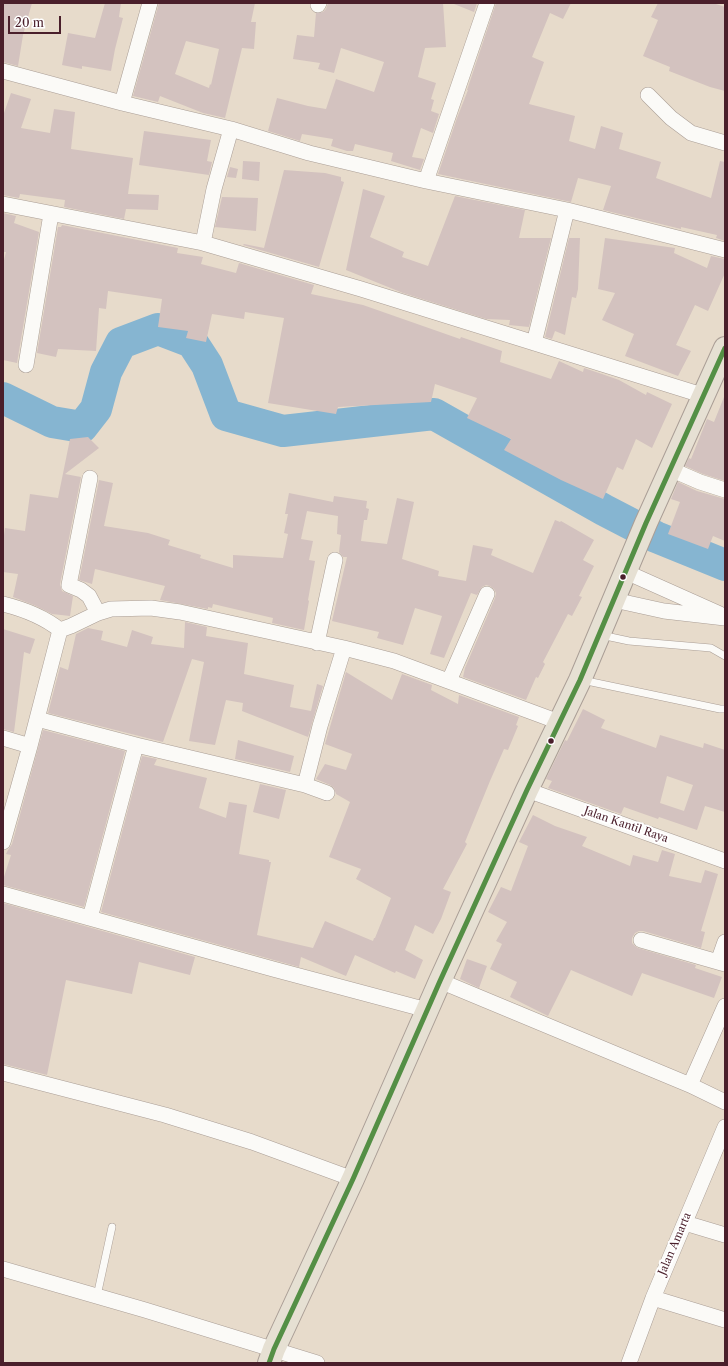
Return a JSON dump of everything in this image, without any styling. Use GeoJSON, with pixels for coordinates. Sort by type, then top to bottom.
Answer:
{"type":"FeatureCollection","features":[{"type":"Feature","properties":{"kind":"main road"},"geometry":{"type":"LineString","coordinates":[[271,1356],[353,1179],[427,1010],[527,790],[580,680],[646,523],[705,396],[725,348]]}},
{"type":"Feature","properties":{"kind":"street"},"geometry":{"type":"LineString","coordinates":[[122,103],[150,3]]}},
{"type":"Feature","properties":{"kind":"street"},"geometry":{"type":"LineString","coordinates":[[426,181],[487,3]]}},
{"type":"Feature","properties":{"kind":"street"},"geometry":{"type":"LineString","coordinates":[[3,71],[122,103],[231,129],[310,153],[426,181],[567,210],[725,250]]}},
{"type":"Feature","properties":{"kind":"street"},"geometry":{"type":"LineString","coordinates":[[648,95],[671,118],[691,133],[725,143]]}},
{"type":"Feature","properties":{"kind":"street"},"geometry":{"type":"LineString","coordinates":[[203,243],[214,189],[231,129]]}},
{"type":"Feature","properties":{"kind":"street"},"geometry":{"type":"LineString","coordinates":[[3,204],[203,243],[361,289],[705,396]]}},
{"type":"Feature","properties":{"kind":"street"},"geometry":{"type":"LineString","coordinates":[[534,343],[567,210]]}},
{"type":"Feature","properties":{"kind":"street"},"geometry":{"type":"LineString","coordinates":[[26,365],[51,214]]}},
{"type":"Feature","properties":{"kind":"street"},"geometry":{"type":"LineString","coordinates":[[670,469],[700,482],[725,490]]}},
{"type":"Feature","properties":{"kind":"street"},"geometry":{"type":"LineString","coordinates":[[90,478],[69,585],[81,590],[89,596],[98,613]]}},
{"type":"Feature","properties":{"kind":"street"},"geometry":{"type":"LineString","coordinates":[[317,643],[335,560]]}},
{"type":"Feature","properties":{"kind":"street"},"geometry":{"type":"LineString","coordinates":[[626,572],[725,617]]}},
{"type":"Feature","properties":{"kind":"street"},"geometry":{"type":"LineString","coordinates":[[449,681],[487,594]]}},
{"type":"Feature","properties":{"kind":"street"},"geometry":{"type":"LineString","coordinates":[[614,600],[664,611],[725,617]]}},
{"type":"Feature","properties":{"kind":"street"},"geometry":{"type":"LineString","coordinates":[[3,604],[36,616],[60,630]]}},
{"type":"Feature","properties":{"kind":"street"},"geometry":{"type":"LineString","coordinates":[[60,630],[72,626],[98,613],[111,609],[158,609],[196,615],[344,648],[394,661],[559,722]]}},
{"type":"Feature","properties":{"kind":"street"},"geometry":{"type":"LineString","coordinates":[[3,842],[60,630]]}},
{"type":"Feature","properties":{"kind":"street"},"geometry":{"type":"LineString","coordinates":[[305,785],[320,726],[344,648]]}},
{"type":"Feature","properties":{"kind":"street"},"geometry":{"type":"LineString","coordinates":[[37,719],[136,745],[305,785],[327,793]]}},
{"type":"Feature","properties":{"kind":"street"},"geometry":{"type":"LineString","coordinates":[[3,738],[30,746]]}},
{"type":"Feature","properties":{"kind":"street"},"geometry":{"type":"LineString","coordinates":[[90,918],[136,745]]}},
{"type":"Feature","properties":{"kind":"street","name":"Jalan Kantil Raya"},"geometry":{"type":"LineString","coordinates":[[527,790],[725,861]]}},
{"type":"Feature","properties":{"kind":"street"},"geometry":{"type":"LineString","coordinates":[[3,894],[427,1010]]}},
{"type":"Feature","properties":{"kind":"street"},"geometry":{"type":"LineString","coordinates":[[641,940],[722,963],[725,942]]}},
{"type":"Feature","properties":{"kind":"street"},"geometry":{"type":"LineString","coordinates":[[440,981],[690,1085],[725,1102]]}},
{"type":"Feature","properties":{"kind":"street"},"geometry":{"type":"LineString","coordinates":[[690,1085],[725,1006]]}},
{"type":"Feature","properties":{"kind":"street"},"geometry":{"type":"LineString","coordinates":[[3,1072],[165,1114],[252,1142],[353,1179]]}},
{"type":"Feature","properties":{"kind":"street","name":"Jalan Amarta"},"geometry":{"type":"LineString","coordinates":[[629,1363],[653,1298],[685,1222],[721,1149],[725,1127]]}},
{"type":"Feature","properties":{"kind":"street"},"geometry":{"type":"LineString","coordinates":[[685,1222],[725,1236]]}},
{"type":"Feature","properties":{"kind":"street"},"geometry":{"type":"LineString","coordinates":[[3,1269],[97,1296],[271,1356],[317,1363]]}},
{"type":"Feature","properties":{"kind":"street"},"geometry":{"type":"LineString","coordinates":[[653,1298],[725,1320]]}},
{"type":"Feature","properties":{"kind":"lane"},"geometry":{"type":"LineString","coordinates":[[598,635],[630,641],[710,648],[725,656]]}},
{"type":"Feature","properties":{"kind":"lane"},"geometry":{"type":"LineString","coordinates":[[580,680],[720,710],[725,709]]}},
{"type":"Feature","properties":{"kind":"lane"},"geometry":{"type":"LineString","coordinates":[[97,1296],[112,1227]]}},
{"type":"Feature","properties":{"kind":"building"},"geometry":{"type":"Polygon","coordinates":[[[3,3],[32,3],[23,35],[18,66],[3,62],[3,3]]]}},
{"type":"Feature","properties":{"kind":"building"},"geometry":{"type":"Polygon","coordinates":[[[105,3],[121,3],[119,17],[123,18],[111,71],[82,66],[82,69],[62,65],[68,33],[95,38],[105,3]]]}},
{"type":"Feature","properties":{"kind":"building"},"geometry":{"type":"Polygon","coordinates":[[[159,3],[255,3],[251,22],[256,22],[254,49],[242,48],[225,118],[203,113],[160,96],[158,102],[133,96],[159,3]],[[186,41],[175,74],[209,88],[219,49],[186,41]]]}},
{"type":"Feature","properties":{"kind":"building"},"geometry":{"type":"Polygon","coordinates":[[[328,3],[443,3],[446,47],[425,48],[418,77],[436,83],[431,99],[434,100],[431,111],[439,114],[433,133],[421,128],[412,157],[424,159],[420,170],[391,161],[393,153],[355,144],[353,151],[347,151],[331,146],[333,139],[302,134],[300,141],[268,131],[277,98],[326,109],[336,79],[374,92],[384,62],[341,48],[334,73],[318,69],[320,63],[293,59],[297,35],[314,37],[316,13],[323,12],[328,3]]]}},
{"type":"Feature","properties":{"kind":"building"},"geometry":{"type":"Polygon","coordinates":[[[454,3],[477,3],[474,12],[454,3]]]}},
{"type":"Feature","properties":{"kind":"building"},"geometry":{"type":"Polygon","coordinates":[[[496,3],[571,3],[563,19],[550,13],[532,57],[544,62],[529,104],[575,116],[569,141],[595,149],[601,126],[623,133],[619,149],[661,162],[656,178],[711,198],[720,161],[725,162],[725,241],[716,238],[717,235],[681,227],[681,229],[603,210],[611,186],[578,178],[571,202],[438,174],[468,90],[496,3]]]}},
{"type":"Feature","properties":{"kind":"building"},"geometry":{"type":"Polygon","coordinates":[[[658,3],[713,3],[725,7],[725,91],[710,87],[669,71],[670,67],[643,56],[658,20],[651,17],[658,3]]]}},
{"type":"Feature","properties":{"kind":"building"},"geometry":{"type":"Polygon","coordinates":[[[11,93],[31,99],[21,128],[50,133],[54,109],[75,112],[71,149],[133,158],[128,194],[159,195],[158,210],[126,209],[124,219],[64,207],[65,200],[20,194],[19,198],[3,195],[3,116],[11,93]]]}},
{"type":"Feature","properties":{"kind":"building"},"geometry":{"type":"Polygon","coordinates":[[[144,131],[211,140],[207,161],[212,162],[209,175],[139,165],[144,131]]]}},
{"type":"Feature","properties":{"kind":"building"},"geometry":{"type":"Polygon","coordinates":[[[243,161],[260,162],[259,181],[242,179],[243,161]]]}},
{"type":"Feature","properties":{"kind":"building"},"geometry":{"type":"Polygon","coordinates":[[[230,167],[238,169],[236,178],[227,177],[230,167]]]}},
{"type":"Feature","properties":{"kind":"building"},"geometry":{"type":"Polygon","coordinates":[[[284,170],[325,173],[341,177],[341,181],[344,182],[319,267],[243,245],[264,248],[284,170]]]}},
{"type":"Feature","properties":{"kind":"building"},"geometry":{"type":"Polygon","coordinates":[[[363,189],[385,196],[370,237],[404,252],[402,257],[428,266],[455,196],[525,210],[519,238],[551,238],[529,327],[509,325],[510,320],[486,319],[403,293],[346,270],[363,189]]]}},
{"type":"Feature","properties":{"kind":"building"},"geometry":{"type":"Polygon","coordinates":[[[222,197],[258,198],[256,231],[215,227],[222,197]]]}},
{"type":"Feature","properties":{"kind":"building"},"geometry":{"type":"Polygon","coordinates":[[[3,213],[16,216],[14,223],[39,232],[17,363],[3,360],[3,264],[6,252],[3,252],[3,213]]]}},
{"type":"Feature","properties":{"kind":"building"},"geometry":{"type":"Polygon","coordinates":[[[62,225],[178,248],[177,253],[203,257],[201,264],[236,273],[239,263],[314,285],[311,294],[363,305],[460,339],[461,337],[502,351],[500,362],[551,379],[559,361],[583,372],[584,368],[619,380],[646,395],[647,392],[672,404],[652,448],[636,439],[623,470],[617,467],[603,499],[561,480],[504,450],[511,439],[467,418],[477,398],[435,384],[431,402],[338,407],[336,414],[268,403],[284,318],[245,312],[244,319],[212,314],[206,342],[186,338],[188,331],[158,327],[162,299],[108,291],[106,309],[99,308],[96,351],[58,349],[56,357],[37,353],[58,227],[61,227],[62,225]]]}},
{"type":"Feature","properties":{"kind":"building"},"geometry":{"type":"Polygon","coordinates":[[[569,238],[580,238],[578,289],[576,298],[572,297],[565,335],[555,331],[552,339],[545,337],[569,238]]]}},
{"type":"Feature","properties":{"kind":"building"},"geometry":{"type":"Polygon","coordinates":[[[605,238],[675,248],[674,253],[707,268],[711,256],[725,259],[725,273],[708,311],[695,305],[676,345],[691,351],[678,376],[625,356],[634,334],[602,320],[615,293],[598,289],[605,238]]]}},
{"type":"Feature","properties":{"kind":"building"},"geometry":{"type":"Polygon","coordinates":[[[724,397],[725,481],[685,466],[689,458],[691,459],[707,419],[714,422],[724,397]]]}},
{"type":"Feature","properties":{"kind":"building"},"geometry":{"type":"Polygon","coordinates":[[[88,437],[99,448],[65,474],[81,477],[60,584],[62,591],[73,596],[70,616],[52,614],[13,597],[18,574],[3,572],[3,542],[5,528],[25,531],[30,494],[58,498],[70,439],[88,437]]]}},
{"type":"Feature","properties":{"kind":"building"},"geometry":{"type":"Polygon","coordinates":[[[99,480],[113,483],[104,526],[148,533],[170,540],[168,545],[201,555],[200,558],[233,568],[233,555],[283,558],[288,534],[284,533],[288,514],[285,514],[289,493],[333,502],[334,496],[367,501],[366,508],[369,509],[367,520],[364,520],[361,541],[387,544],[397,498],[414,502],[402,559],[439,571],[438,576],[466,581],[473,545],[493,549],[491,555],[533,573],[555,520],[561,521],[594,540],[583,560],[594,566],[579,596],[582,597],[572,616],[568,614],[543,662],[545,664],[538,678],[536,677],[526,700],[463,677],[465,668],[495,598],[496,593],[490,586],[486,585],[482,587],[477,595],[471,593],[444,658],[430,654],[442,616],[415,608],[403,645],[377,638],[379,632],[332,621],[347,557],[343,557],[339,552],[341,535],[337,534],[338,516],[307,511],[301,539],[313,541],[309,560],[315,561],[304,630],[272,623],[273,618],[213,604],[212,608],[208,607],[208,609],[160,600],[165,586],[95,569],[92,584],[79,580],[99,480]]]}},
{"type":"Feature","properties":{"kind":"building"},"geometry":{"type":"Polygon","coordinates":[[[678,482],[697,491],[725,499],[725,541],[713,536],[708,549],[668,534],[680,502],[671,499],[678,482]]]}},
{"type":"Feature","properties":{"kind":"building"},"geometry":{"type":"Polygon","coordinates":[[[185,622],[207,627],[206,636],[248,643],[244,674],[294,685],[290,707],[311,711],[317,684],[323,686],[308,737],[242,711],[243,703],[226,700],[215,745],[189,741],[204,662],[192,659],[163,742],[48,713],[60,667],[68,670],[76,634],[88,628],[103,631],[101,640],[127,647],[132,630],[153,637],[151,644],[184,648],[185,622]]]}},
{"type":"Feature","properties":{"kind":"building"},"geometry":{"type":"Polygon","coordinates":[[[3,629],[35,639],[30,654],[24,652],[14,732],[3,729],[3,629]]]}},
{"type":"Feature","properties":{"kind":"building"},"geometry":{"type":"Polygon","coordinates":[[[346,672],[392,700],[402,674],[432,685],[431,690],[458,704],[459,695],[519,717],[516,725],[518,726],[508,750],[504,749],[465,842],[467,844],[443,889],[451,892],[441,919],[433,934],[415,925],[405,950],[423,960],[415,979],[396,971],[395,973],[355,955],[346,976],[301,957],[299,967],[101,912],[142,756],[157,759],[154,765],[207,778],[199,808],[226,818],[229,802],[247,805],[239,854],[269,860],[269,862],[271,862],[257,935],[313,948],[325,921],[373,941],[391,898],[356,879],[361,869],[329,857],[350,802],[336,794],[334,788],[330,785],[316,779],[325,764],[346,770],[352,754],[325,744],[346,672]]]}},
{"type":"Feature","properties":{"kind":"building"},"geometry":{"type":"Polygon","coordinates":[[[583,709],[605,720],[601,728],[656,748],[660,735],[703,748],[704,743],[725,750],[725,812],[705,806],[697,830],[659,817],[658,819],[624,807],[621,814],[548,788],[552,781],[546,779],[565,740],[567,741],[583,709]],[[667,776],[660,803],[684,811],[693,785],[667,776]]]}},
{"type":"Feature","properties":{"kind":"building"},"geometry":{"type":"Polygon","coordinates":[[[43,730],[125,751],[84,907],[3,885],[3,880],[11,855],[6,854],[12,844],[43,730]]]}},
{"type":"Feature","properties":{"kind":"building"},"geometry":{"type":"Polygon","coordinates":[[[238,740],[294,756],[290,772],[235,759],[238,740]]]}},
{"type":"Feature","properties":{"kind":"building"},"geometry":{"type":"Polygon","coordinates":[[[260,784],[286,790],[279,819],[253,812],[260,784]]]}},
{"type":"Feature","properties":{"kind":"building"},"geometry":{"type":"Polygon","coordinates":[[[533,815],[555,826],[587,837],[582,846],[630,866],[633,855],[658,862],[662,850],[675,854],[669,876],[701,883],[705,870],[718,874],[701,931],[705,932],[701,948],[643,931],[635,933],[632,938],[632,943],[638,948],[696,965],[695,968],[722,977],[714,998],[642,973],[632,996],[571,970],[548,1016],[510,997],[517,982],[490,969],[502,944],[496,941],[507,922],[488,912],[501,887],[511,891],[528,846],[519,842],[533,815]]]}},
{"type":"Feature","properties":{"kind":"building"},"geometry":{"type":"Polygon","coordinates":[[[3,903],[195,957],[190,975],[139,962],[132,994],[66,980],[47,1075],[3,1064],[3,903]]]}},
{"type":"Feature","properties":{"kind":"building"},"geometry":{"type":"Polygon","coordinates":[[[467,959],[487,966],[479,988],[460,979],[467,959]]]}},
{"type":"Feature","properties":{"kind":"waterway"},"geometry":{"type":"LineString","coordinates":[[3,398],[52,422],[82,427],[96,409],[106,372],[121,343],[158,329],[192,342],[207,365],[226,415],[283,431],[434,414],[604,510],[656,537],[725,565]]}},
{"type":"Feature","properties":{"kind":"transit line"},"geometry":{"type":"LineString","coordinates":[[269,1363],[274,1349],[353,1179],[440,981],[527,790],[580,680],[646,523],[725,348]]}}]}
